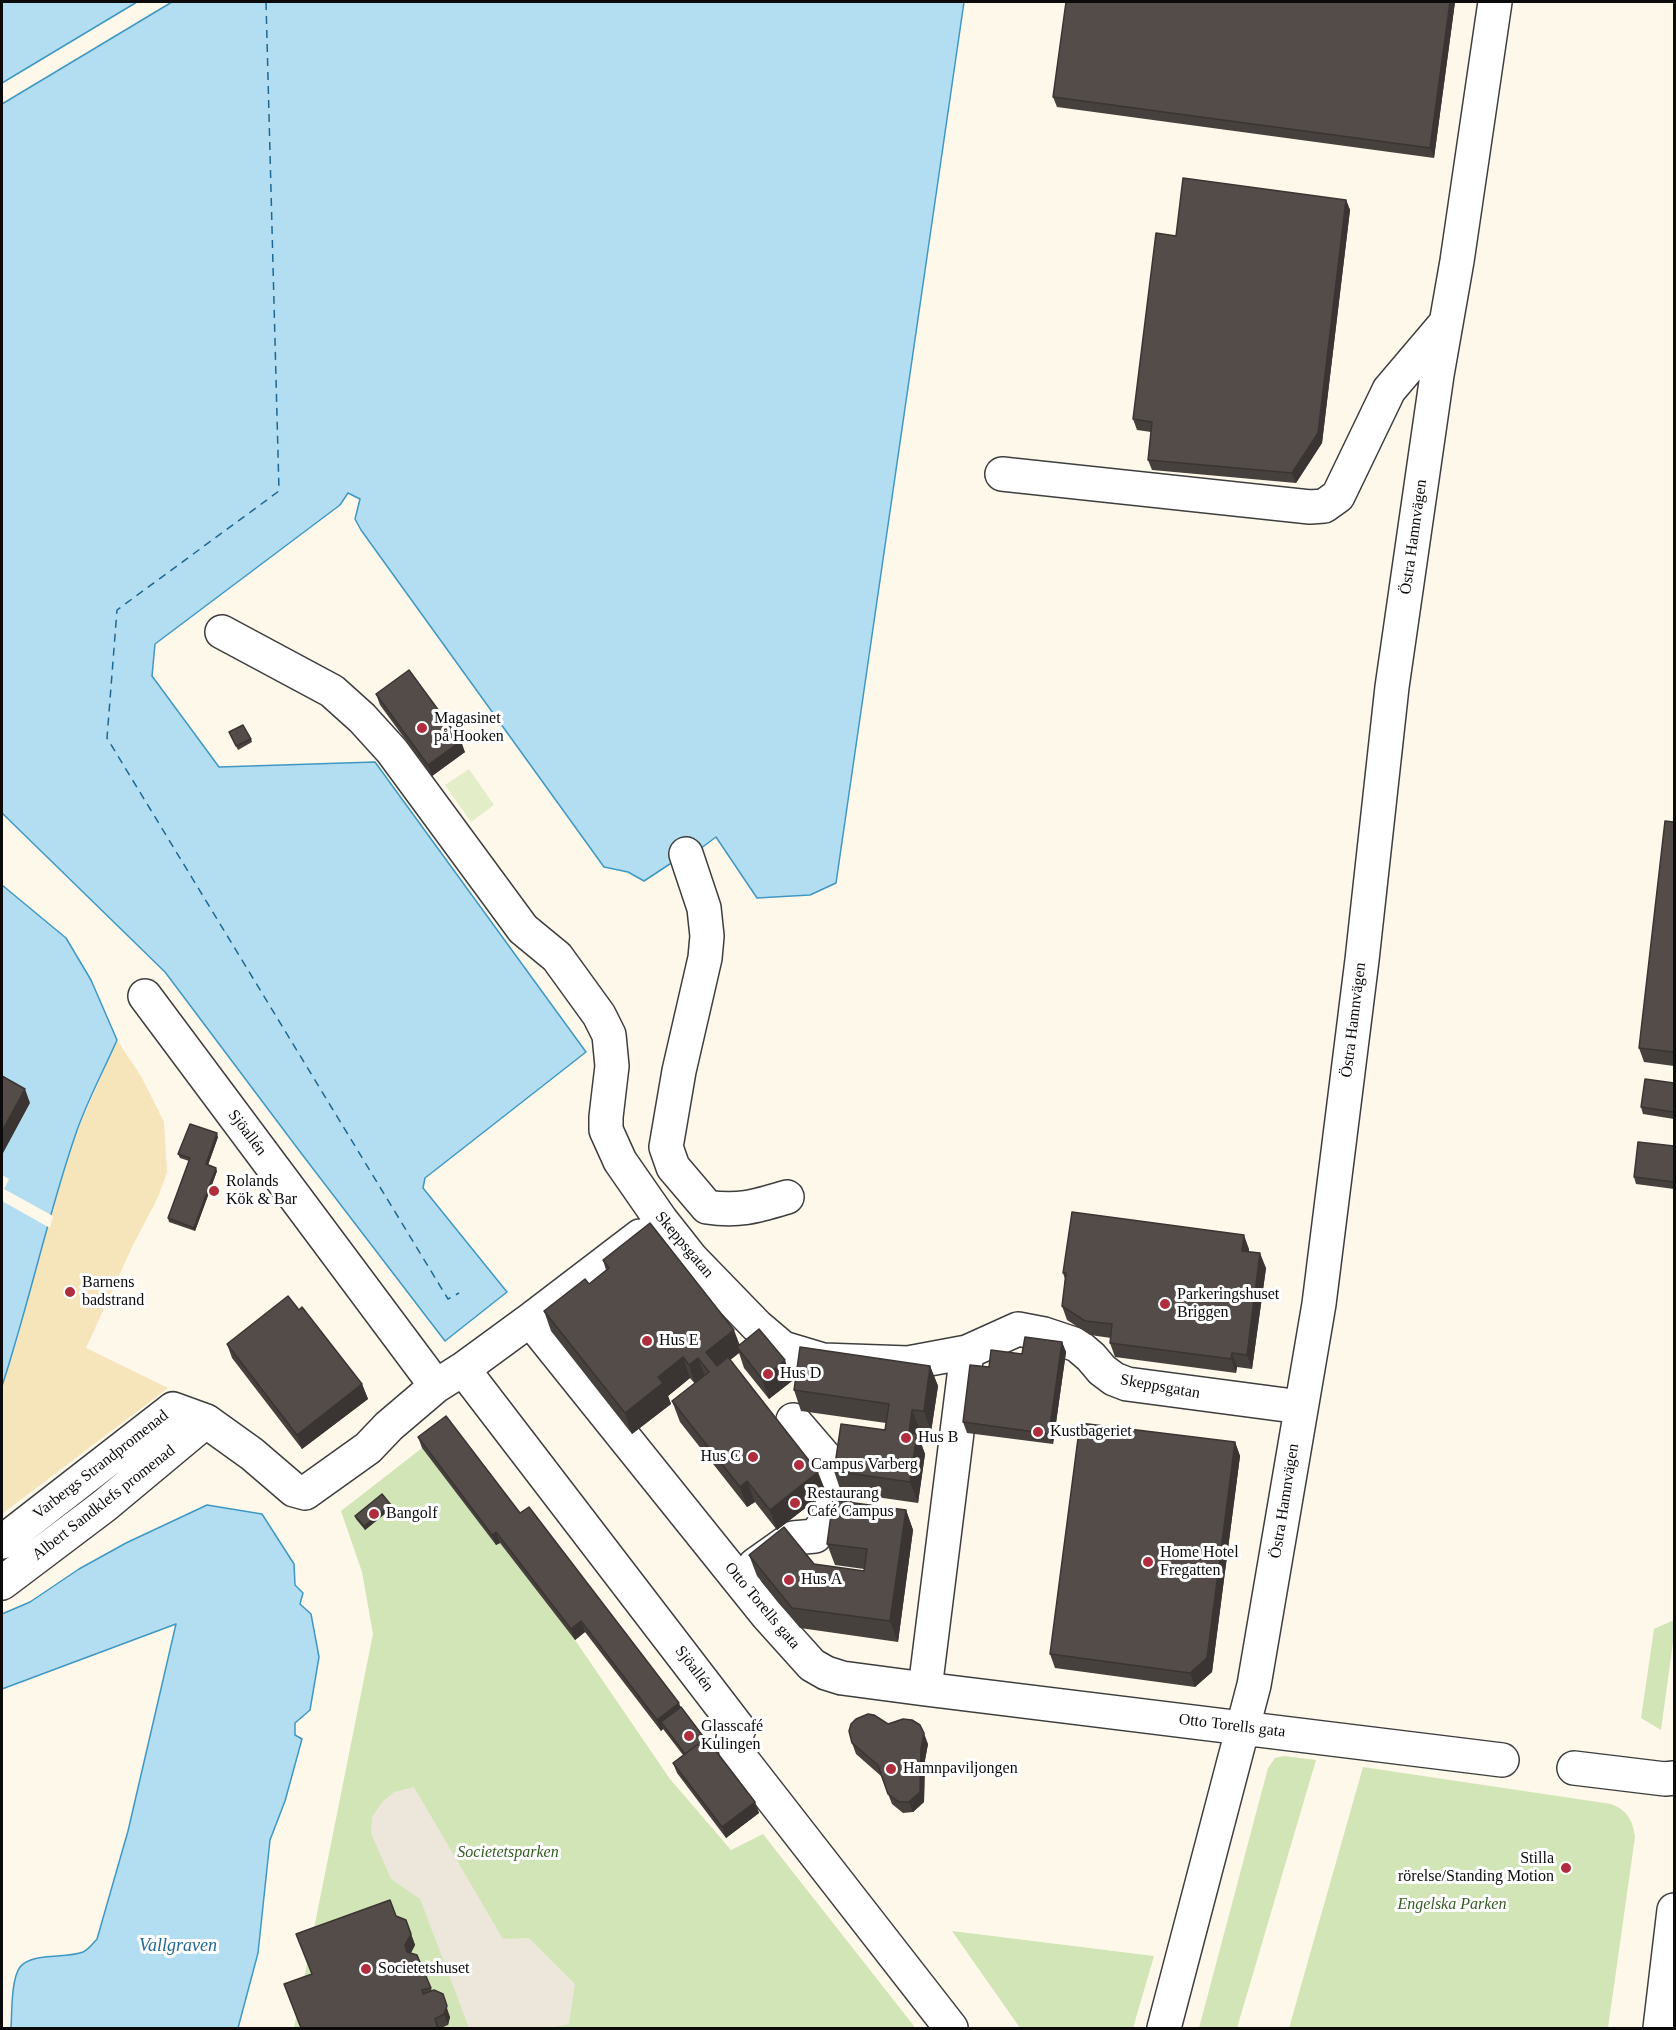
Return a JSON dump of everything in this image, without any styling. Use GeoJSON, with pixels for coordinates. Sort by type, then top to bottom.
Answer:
{"type":"FeatureCollection","features":[{"type":"Feature","properties":{"kind":"street","name":"Östra Hamnvägen"},"geometry":{"type":"LineString","coordinates":[[1164,2028],[1245,1728],[1319,1304],[1362,960],[1392,687],[1495,2]]}},
{"type":"Feature","properties":{"kind":"street"},"geometry":{"type":"LineString","coordinates":[[1002,474],[1310,507],[1324,506],[1338,496],[1389,390],[1445,324]]}},
{"type":"Feature","properties":{"kind":"street","name":"Skeppsgatan"},"geometry":{"type":"LineString","coordinates":[[222,632],[332,691],[362,718],[393,751],[523,928],[557,957],[599,1015],[609,1035],[612,1066],[606,1130],[620,1161],[691,1258],[757,1326],[783,1348],[823,1360],[908,1364],[967,1352],[1018,1329],[1044,1334],[1077,1345],[1091,1356],[1102,1370],[1114,1379],[1127,1384],[1301,1407]]}},
{"type":"Feature","properties":{"kind":"street"},"geometry":{"type":"LineString","coordinates":[[686,854],[704,908],[707,936],[705,958],[679,1071],[666,1147],[673,1167],[707,1207],[729,1210],[756,1206],[787,1197]]}},
{"type":"Feature","properties":{"kind":"street","name":"Sjöallén"},"geometry":{"type":"LineString","coordinates":[[145,996],[450,1378],[739,1729],[734,1738],[736,1752],[951,2028]]}},
{"type":"Feature","properties":{"kind":"street"},"geometry":{"type":"LineString","coordinates":[[206,1421],[252,1454],[294,1490],[305,1493],[368,1448],[389,1426],[450,1378],[661,1220]]}},
{"type":"Feature","properties":{"kind":"street","name":"Otto Torells gata"},"geometry":{"type":"LineString","coordinates":[[530,1320],[737,1578],[812,1665],[826,1673],[842,1678],[926,1689],[1502,1760]]}},
{"type":"Feature","properties":{"kind":"street"},"geometry":{"type":"LineString","coordinates":[[926,1689],[967,1352]]}},
{"type":"Feature","properties":{"kind":"street","name":"Varbergs Strandpromenad"},"geometry":{"type":"LineString","coordinates":[[2,1542],[173,1409],[206,1421]]}},
{"type":"Feature","properties":{"kind":"street"},"geometry":{"type":"LineString","coordinates":[[737,1578],[793,1538],[815,1536],[827,1521],[835,1495],[830,1463],[793,1420]]}},
{"type":"Feature","properties":{"kind":"street","name":"Albert Sandklefs promenad"},"geometry":{"type":"LineString","coordinates":[[2,1583],[104,1506],[206,1421]]}},
{"type":"Feature","properties":{"kind":"street"},"geometry":{"type":"LineString","coordinates":[[1574,1768],[1665,1779],[1674,1778]]}},
{"type":"Feature","properties":{"kind":"street"},"geometry":{"type":"LineString","coordinates":[[1660,2028],[1674,1910]]}},
{"type":"Feature","properties":{"kind":"green space"},"geometry":{"type":"Polygon","coordinates":[[[469,769],[494,805],[471,822],[445,785],[469,769]]]}},
{"type":"Feature","properties":{"kind":"green space","name":"Societetsparken"},"geometry":{"type":"Polygon","coordinates":[[[422,1448],[496,1545],[500,1543],[575,1640],[670,1779],[731,1850],[763,1834],[914,2026],[913,2028],[294,2028],[373,1634],[362,1572],[341,1511],[422,1448]]]}},
{"type":"Feature","properties":{"kind":"green space"},"geometry":{"type":"Polygon","coordinates":[[[1674,1620],[1661,1730],[1641,1718],[1654,1629],[1674,1620]]]}},
{"type":"Feature","properties":{"kind":"green space"},"geometry":{"type":"Polygon","coordinates":[[[1284,1756],[1316,1760],[1237,2028],[1199,2028],[1268,1768],[1275,1758],[1284,1756]]]}},
{"type":"Feature","properties":{"kind":"green space","name":"Engelska Parken"},"geometry":{"type":"Polygon","coordinates":[[[1363,1767],[1611,1804],[1625,1813],[1631,1821],[1635,1837],[1608,2028],[1289,2028],[1363,1767]]]}},
{"type":"Feature","properties":{"kind":"green space"},"geometry":{"type":"Polygon","coordinates":[[[952,1931],[1154,1956],[1133,2028],[1020,2028],[952,1931]]]}},
{"type":"Feature","properties":{"kind":"sand","name":"Barnens badstrand"},"geometry":{"type":"Polygon","coordinates":[[[117,1040],[142,1078],[164,1122],[167,1172],[158,1197],[132,1247],[86,1348],[168,1388],[2,1514],[2,1386],[18,1338],[43,1240],[76,1134],[117,1040]]]}},
{"type":"Feature","properties":{"kind":"shaded area","name":"Societetsparken"},"geometry":{"type":"Polygon","coordinates":[[[414,1787],[503,1939],[529,1938],[575,1984],[569,2024],[549,2028],[469,2028],[420,1899],[391,1879],[371,1833],[372,1817],[382,1802],[394,1792],[414,1787]]]}},
{"type":"Feature","properties":{"kind":"water"},"geometry":{"type":"Polygon","coordinates":[[[2,2],[137,2],[2,83],[2,2]]]}},
{"type":"Feature","properties":{"kind":"water"},"geometry":{"type":"Polygon","coordinates":[[[172,2],[964,2],[836,883],[810,895],[757,898],[716,837],[696,852],[676,860],[644,881],[628,872],[604,867],[361,530],[355,519],[360,499],[348,493],[340,505],[155,644],[152,676],[219,767],[375,762],[586,1052],[425,1178],[423,1188],[507,1292],[445,1341],[165,972],[2,813],[2,104],[172,2]]]}},
{"type":"Feature","properties":{"kind":"water"},"geometry":{"type":"Polygon","coordinates":[[[2,885],[66,938],[91,980],[117,1040],[75,1136],[2,1386],[2,885]]]}},
{"type":"Feature","properties":{"kind":"water","name":"Vallgraven"},"geometry":{"type":"Polygon","coordinates":[[[207,1505],[262,1514],[294,1564],[295,1585],[303,1593],[300,1604],[311,1614],[319,1657],[310,1710],[295,1723],[295,1735],[302,1739],[285,1801],[270,1840],[258,1953],[238,2028],[11,2028],[13,1988],[20,1967],[32,1959],[83,1952],[97,1939],[128,1831],[176,1624],[2,1689],[2,1614],[30,1602],[79,1569],[126,1543],[207,1505]]]}},
{"type":"Feature","properties":{"kind":"pier"},"geometry":{"type":"Polygon","coordinates":[[[2,1175],[9,1179],[4,1189],[53,1216],[50,1228],[2,1201],[2,1175]]]}},
{"type":"Feature","properties":{"kind":"building"},"geometry":{"type":"Polygon","coordinates":[[[1066,2],[1450,2],[1430,148],[1053,97],[1066,2]]]}},
{"type":"Feature","properties":{"kind":"building"},"geometry":{"type":"Polygon","coordinates":[[[1183,178],[1346,200],[1318,433],[1292,473],[1148,460],[1152,422],[1133,419],[1156,233],[1176,236],[1183,178]]]}},
{"type":"Feature","properties":{"kind":"building","name":"Magasinet på Hooken"},"geometry":{"type":"Polygon","coordinates":[[[409,670],[461,741],[428,765],[376,694],[409,670]]]}},
{"type":"Feature","properties":{"kind":"building"},"geometry":{"type":"Polygon","coordinates":[[[243,725],[251,739],[236,746],[229,732],[243,725]]]}},
{"type":"Feature","properties":{"kind":"building"},"geometry":{"type":"Polygon","coordinates":[[[1665,821],[1674,822],[1674,1052],[1639,1048],[1665,821]]]}},
{"type":"Feature","properties":{"kind":"building"},"geometry":{"type":"Polygon","coordinates":[[[2,1076],[25,1089],[2,1131],[2,1076]]]}},
{"type":"Feature","properties":{"kind":"building"},"geometry":{"type":"Polygon","coordinates":[[[1645,1079],[1674,1083],[1674,1112],[1641,1107],[1645,1079]]]}},
{"type":"Feature","properties":{"kind":"building"},"geometry":{"type":"Polygon","coordinates":[[[190,1124],[217,1133],[206,1164],[216,1168],[194,1228],[168,1218],[190,1158],[178,1154],[190,1124]]]}},
{"type":"Feature","properties":{"kind":"building"},"geometry":{"type":"Polygon","coordinates":[[[1638,1142],[1674,1146],[1674,1182],[1634,1177],[1638,1142]]]}},
{"type":"Feature","properties":{"kind":"building","name":"Parkeringshuset Briggen"},"geometry":{"type":"Polygon","coordinates":[[[1072,1212],[1244,1235],[1242,1251],[1260,1253],[1247,1355],[1232,1353],[1231,1359],[1110,1343],[1112,1324],[1085,1321],[1062,1306],[1066,1273],[1063,1273],[1072,1212]]]}},
{"type":"Feature","properties":{"kind":"building"},"geometry":{"type":"Polygon","coordinates":[[[650,1223],[734,1330],[706,1352],[717,1366],[728,1357],[818,1472],[770,1510],[747,1481],[740,1487],[672,1401],[709,1372],[698,1358],[689,1365],[683,1357],[658,1377],[663,1383],[625,1413],[544,1311],[585,1279],[589,1284],[609,1268],[603,1260],[650,1223]]]}},
{"type":"Feature","properties":{"kind":"building"},"geometry":{"type":"Polygon","coordinates":[[[288,1296],[299,1310],[302,1307],[362,1384],[297,1435],[227,1344],[288,1296]]]}},
{"type":"Feature","properties":{"kind":"building"},"geometry":{"type":"Polygon","coordinates":[[[759,1329],[785,1360],[762,1379],[737,1347],[759,1329]]]}},
{"type":"Feature","properties":{"kind":"building"},"geometry":{"type":"Polygon","coordinates":[[[1025,1337],[1062,1342],[1049,1434],[963,1422],[970,1365],[989,1367],[991,1350],[1022,1354],[1025,1337]]]}},
{"type":"Feature","properties":{"kind":"building"},"geometry":{"type":"Polygon","coordinates":[[[800,1347],[930,1366],[924,1411],[912,1410],[909,1433],[917,1434],[910,1482],[834,1471],[841,1424],[885,1430],[889,1404],[794,1390],[800,1347]]]}},
{"type":"Feature","properties":{"kind":"building"},"geometry":{"type":"Polygon","coordinates":[[[446,1416],[520,1513],[529,1507],[679,1703],[657,1720],[581,1621],[571,1629],[496,1532],[492,1535],[418,1437],[446,1416]]]}},
{"type":"Feature","properties":{"kind":"building","name":"Home Hotel Fregatten"},"geometry":{"type":"Polygon","coordinates":[[[1080,1423],[1235,1442],[1207,1658],[1190,1673],[1050,1654],[1080,1423]]]}},
{"type":"Feature","properties":{"kind":"building","name":"Bangolf"},"geometry":{"type":"Polygon","coordinates":[[[382,1494],[391,1505],[364,1526],[355,1516],[382,1494]]]}},
{"type":"Feature","properties":{"kind":"building","name":"Hus A"},"geometry":{"type":"Polygon","coordinates":[[[833,1500],[906,1510],[890,1621],[792,1608],[749,1555],[784,1527],[814,1564],[864,1571],[867,1549],[827,1544],[833,1500]]]}},
{"type":"Feature","properties":{"kind":"building"},"geometry":{"type":"Polygon","coordinates":[[[681,1707],[705,1739],[685,1754],[661,1722],[681,1707]]]}},
{"type":"Feature","properties":{"kind":"building"},"geometry":{"type":"Polygon","coordinates":[[[868,1714],[888,1724],[903,1719],[912,1720],[920,1725],[924,1733],[921,1749],[920,1792],[909,1802],[899,1802],[888,1794],[878,1765],[852,1743],[849,1731],[851,1724],[868,1714]]]}},
{"type":"Feature","properties":{"kind":"building"},"geometry":{"type":"Polygon","coordinates":[[[706,1738],[755,1802],[722,1827],[673,1763],[706,1738]]]}},
{"type":"Feature","properties":{"kind":"building","name":"Societetshuset"},"geometry":{"type":"Polygon","coordinates":[[[390,1900],[396,1916],[406,1920],[411,1934],[405,1945],[407,1952],[417,1955],[431,1988],[422,1990],[423,1994],[434,1990],[443,1994],[447,2006],[444,2014],[435,2019],[438,2028],[301,2028],[284,1984],[312,1974],[296,1934],[390,1900]]]}},
{"type":"Feature","properties":{"kind":"ferry route"},"geometry":{"type":"LineString","coordinates":[[266,2],[279,491],[117,610],[107,738],[448,1299],[459,1293]]}},
{"type":"Feature","properties":{"kind":"place","name":"Magasinet på Hooken"},"geometry":{"type":"Point","coordinates":[422,728]}},
{"type":"Feature","properties":{"kind":"place","name":"Rolands Kök & Bar"},"geometry":{"type":"Point","coordinates":[214,1191]}},
{"type":"Feature","properties":{"kind":"place","name":"Barnens badstrand"},"geometry":{"type":"Point","coordinates":[70,1292]}},
{"type":"Feature","properties":{"kind":"place","name":"Parkeringshuset Briggen"},"geometry":{"type":"Point","coordinates":[1165,1304]}},
{"type":"Feature","properties":{"kind":"place","name":"Hus E"},"geometry":{"type":"Point","coordinates":[647,1341]}},
{"type":"Feature","properties":{"kind":"place","name":"Hus D"},"geometry":{"type":"Point","coordinates":[768,1374]}},
{"type":"Feature","properties":{"kind":"place","name":"Kustbageriet"},"geometry":{"type":"Point","coordinates":[1038,1432]}},
{"type":"Feature","properties":{"kind":"place","name":"Hus B"},"geometry":{"type":"Point","coordinates":[906,1438]}},
{"type":"Feature","properties":{"kind":"place","name":"Hus C"},"geometry":{"type":"Point","coordinates":[753,1457]}},
{"type":"Feature","properties":{"kind":"place","name":"Campus Varberg"},"geometry":{"type":"Point","coordinates":[799,1465]}},
{"type":"Feature","properties":{"kind":"place","name":"Restaurang Café Campus"},"geometry":{"type":"Point","coordinates":[795,1503]}},
{"type":"Feature","properties":{"kind":"place","name":"Bangolf"},"geometry":{"type":"Point","coordinates":[374,1514]}},
{"type":"Feature","properties":{"kind":"place","name":"Home Hotel Fregatten"},"geometry":{"type":"Point","coordinates":[1148,1562]}},
{"type":"Feature","properties":{"kind":"place","name":"Hus A"},"geometry":{"type":"Point","coordinates":[789,1580]}},
{"type":"Feature","properties":{"kind":"place","name":"Glasscafé Kulingen"},"geometry":{"type":"Point","coordinates":[689,1736]}},
{"type":"Feature","properties":{"kind":"place","name":"Hamnpaviljongen"},"geometry":{"type":"Point","coordinates":[891,1769]}},
{"type":"Feature","properties":{"kind":"place","name":"Stilla rörelse/Standing Motion"},"geometry":{"type":"Point","coordinates":[1566,1868]}},
{"type":"Feature","properties":{"kind":"place","name":"Societetshuset"},"geometry":{"type":"Point","coordinates":[366,1969]}}]}
